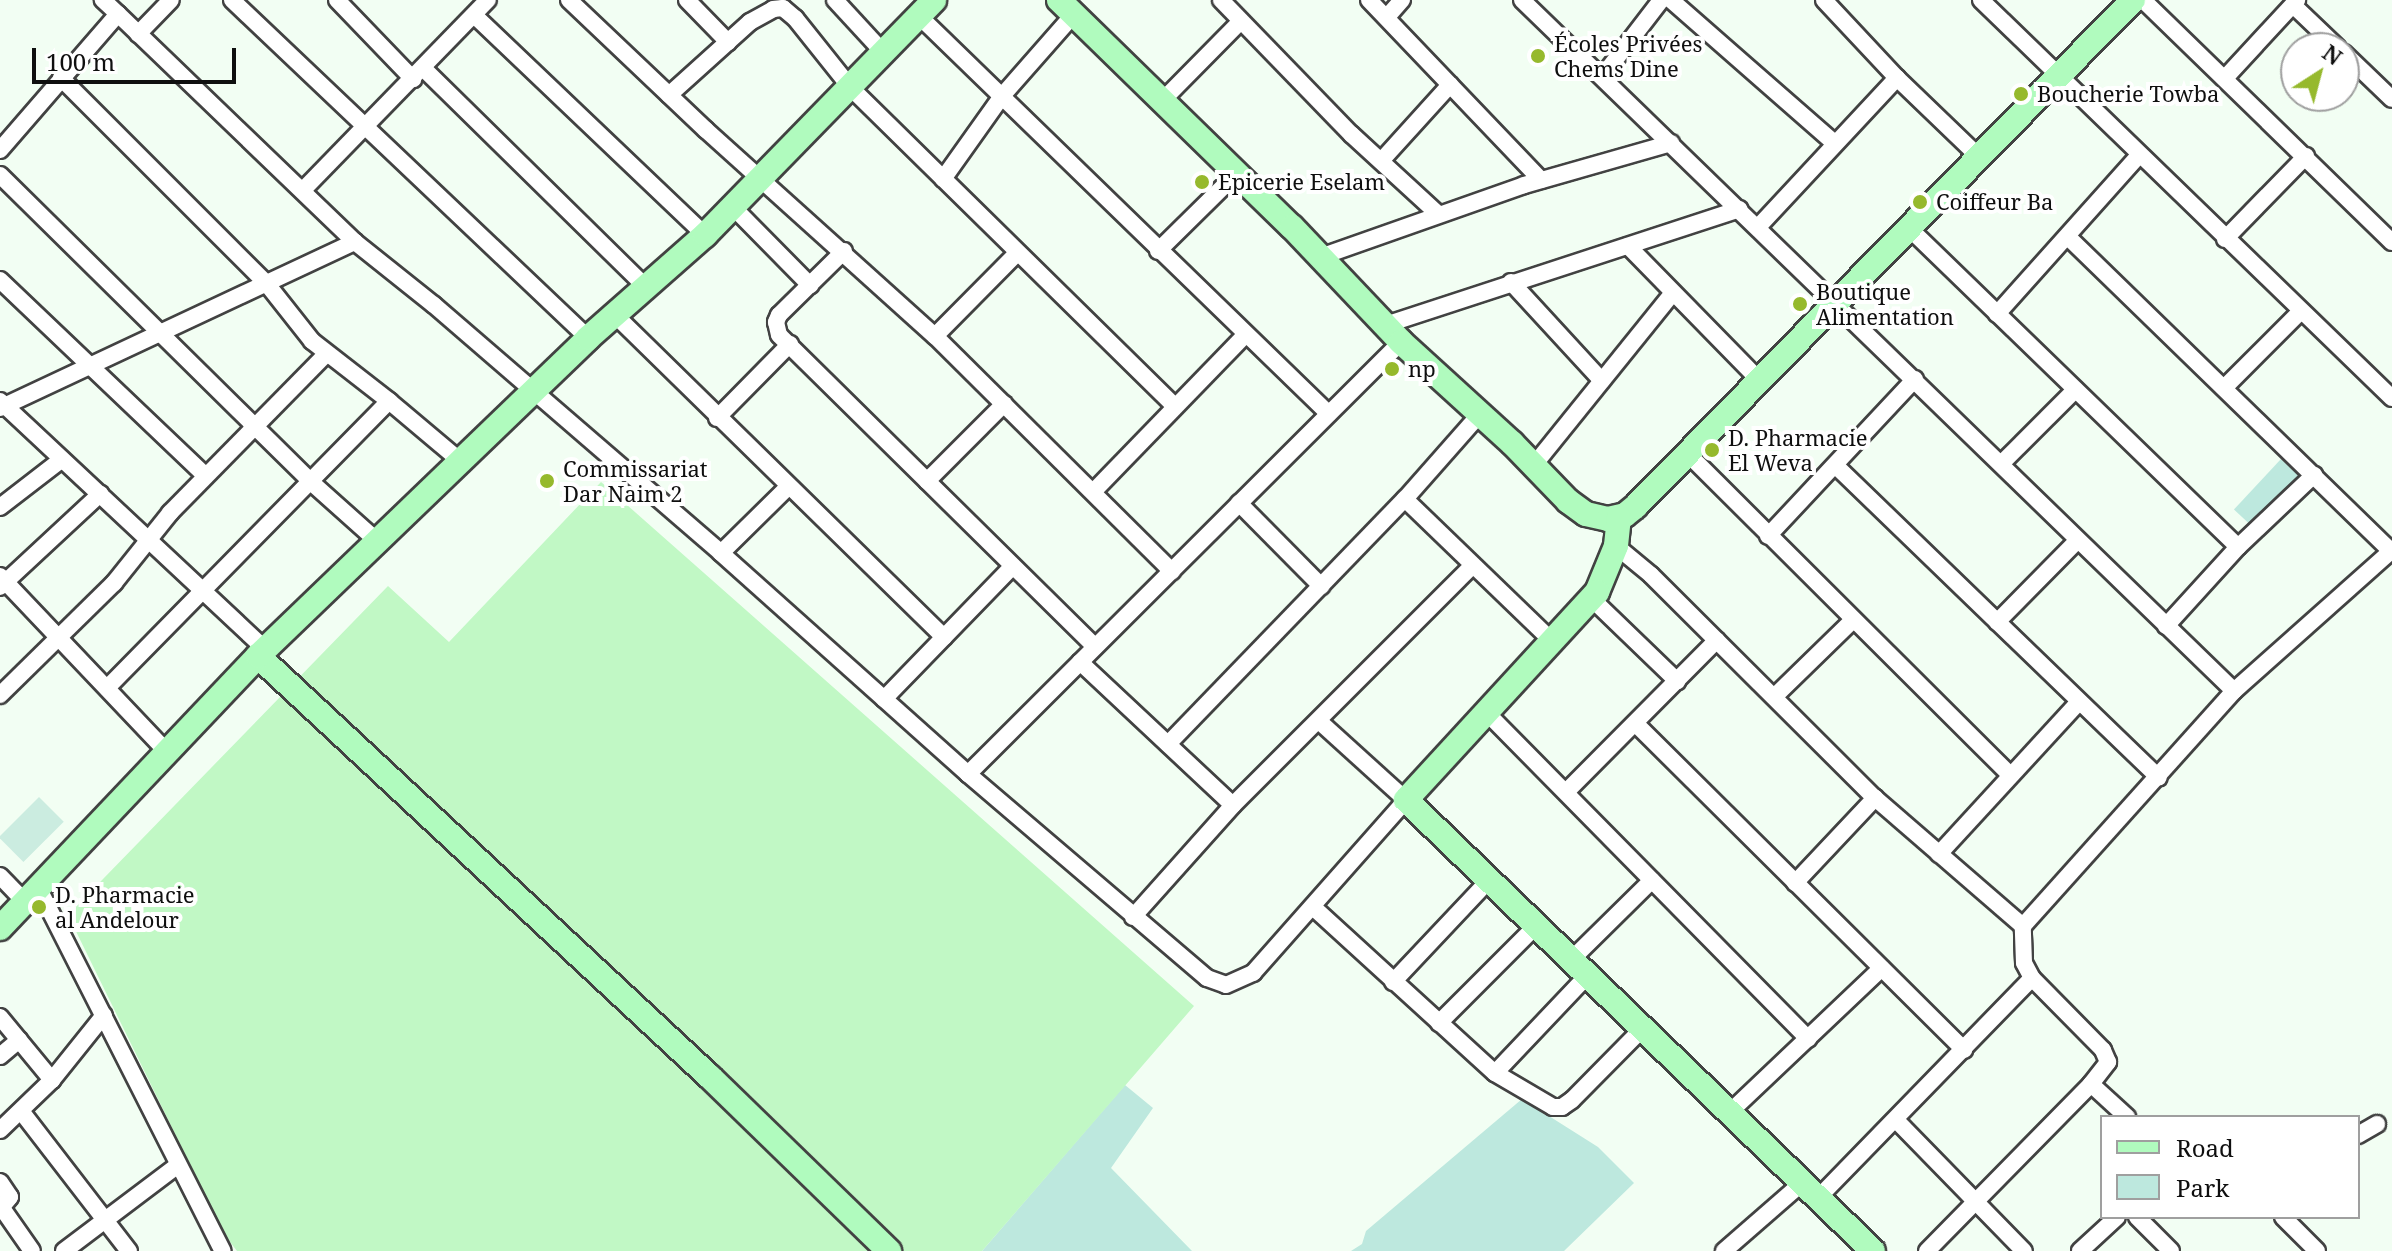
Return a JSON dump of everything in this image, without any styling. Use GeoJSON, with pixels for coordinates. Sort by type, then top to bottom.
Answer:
{"type":"FeatureCollection","features":[{"type":"Feature","properties":{"kind":"street"},"geometry":{"type":"LineString","coordinates":[[103,0],[355,242],[721,553],[1133,917],[1207,978],[1226,985],[1253,973],[1602,585],[1616,546],[1619,517]]}},
{"type":"Feature","properties":{"kind":"street"},"geometry":{"type":"LineString","coordinates":[[138,34],[171,0]]}},
{"type":"Feature","properties":{"kind":"street"},"geometry":{"type":"LineString","coordinates":[[232,0],[588,338]]}},
{"type":"Feature","properties":{"kind":"street"},"geometry":{"type":"LineString","coordinates":[[337,0],[646,287]]}},
{"type":"Feature","properties":{"kind":"street"},"geometry":{"type":"LineString","coordinates":[[303,190],[488,0]]}},
{"type":"Feature","properties":{"kind":"street"},"geometry":{"type":"LineString","coordinates":[[569,0],[935,336],[1172,571]]}},
{"type":"Feature","properties":{"kind":"street"},"geometry":{"type":"LineString","coordinates":[[687,0],[728,42]]}},
{"type":"Feature","properties":{"kind":"street"},"geometry":{"type":"LineString","coordinates":[[835,0],[883,52]]}},
{"type":"Feature","properties":{"kind":"street"},"geometry":{"type":"LineString","coordinates":[[1221,0],[1437,213]]}},
{"type":"Feature","properties":{"kind":"street"},"geometry":{"type":"LineString","coordinates":[[1369,0],[1541,180]]}},
{"type":"Feature","properties":{"kind":"street"},"geometry":{"type":"LineString","coordinates":[[1387,17],[1402,0]]}},
{"type":"Feature","properties":{"kind":"street"},"geometry":{"type":"LineString","coordinates":[[1522,0],[2234,691]]}},
{"type":"Feature","properties":{"kind":"street"},"geometry":{"type":"LineString","coordinates":[[1602,77],[1661,0]]}},
{"type":"Feature","properties":{"kind":"street"},"geometry":{"type":"LineString","coordinates":[[1671,0],[1833,142]]}},
{"type":"Feature","properties":{"kind":"street"},"geometry":{"type":"LineString","coordinates":[[1824,0],[1897,78],[1979,157]]}},
{"type":"Feature","properties":{"kind":"street"},"geometry":{"type":"LineString","coordinates":[[943,179],[1066,7],[1393,333],[1534,465],[1576,509],[1597,518],[1619,517],[1631,511],[1688,454],[2133,0]]}},
{"type":"Feature","properties":{"kind":"street"},"geometry":{"type":"LineString","coordinates":[[2143,0],[2226,77],[2392,242]]}},
{"type":"Feature","properties":{"kind":"street"},"geometry":{"type":"LineString","coordinates":[[1983,1],[2057,77],[2391,396]]}},
{"type":"Feature","properties":{"kind":"street"},"geometry":{"type":"LineString","coordinates":[[2226,77],[2295,2],[2323,32]]}},
{"type":"Feature","properties":{"kind":"street"},"geometry":{"type":"LineString","coordinates":[[669,95],[750,22],[773,9],[783,8],[795,18],[850,87],[1174,405]]}},
{"type":"Feature","properties":{"kind":"street"},"geometry":{"type":"LineString","coordinates":[[0,928],[262,653],[588,338],[705,235],[926,8],[1002,96],[1329,414]]}},
{"type":"Feature","properties":{"kind":"street"},"geometry":{"type":"LineString","coordinates":[[0,150],[118,14]]}},
{"type":"Feature","properties":{"kind":"street"},"geometry":{"type":"LineString","coordinates":[[474,15],[705,235]]}},
{"type":"Feature","properties":{"kind":"street"},"geometry":{"type":"LineString","coordinates":[[1162,101],[1241,21]]}},
{"type":"Feature","properties":{"kind":"street"},"geometry":{"type":"LineString","coordinates":[[2360,68],[2392,99]]}},
{"type":"Feature","properties":{"kind":"street"},"geometry":{"type":"LineString","coordinates":[[61,78],[267,284],[299,327],[326,354],[389,401],[459,460]]}},
{"type":"Feature","properties":{"kind":"street"},"geometry":{"type":"LineString","coordinates":[[1758,227],[1833,142],[1897,78]]}},
{"type":"Feature","properties":{"kind":"street"},"geometry":{"type":"LineString","coordinates":[[1381,161],[1450,85]]}},
{"type":"Feature","properties":{"kind":"street"},"geometry":{"type":"LineString","coordinates":[[1320,257],[1437,213],[1671,143]]}},
{"type":"Feature","properties":{"kind":"street"},"geometry":{"type":"LineString","coordinates":[[1997,314],[2139,155]]}},
{"type":"Feature","properties":{"kind":"street"},"geometry":{"type":"LineString","coordinates":[[2225,239],[2306,156]]}},
{"type":"Feature","properties":{"kind":"street"},"geometry":{"type":"LineString","coordinates":[[1158,251],[1236,174]]}},
{"type":"Feature","properties":{"kind":"street"},"geometry":{"type":"LineString","coordinates":[[0,175],[311,482],[377,541]]}},
{"type":"Feature","properties":{"kind":"street"},"geometry":{"type":"LineString","coordinates":[[733,207],[810,285]]}},
{"type":"Feature","properties":{"kind":"street"},"geometry":{"type":"LineString","coordinates":[[968,774],[1329,414],[1393,333],[1511,282],[1739,209]]}},
{"type":"Feature","properties":{"kind":"street"},"geometry":{"type":"LineString","coordinates":[[1909,228],[2238,547]]}},
{"type":"Feature","properties":{"kind":"street"},"geometry":{"type":"LineString","coordinates":[[1927,1251],[2091,1084],[2108,1062],[2103,1050],[2032,978],[2024,963],[2023,926],[2234,691],[2392,550],[2068,237]]}},
{"type":"Feature","properties":{"kind":"street"},"geometry":{"type":"LineString","coordinates":[[355,242],[2,405],[204,591],[262,653],[889,1251]]}},
{"type":"Feature","properties":{"kind":"street"},"geometry":{"type":"LineString","coordinates":[[1628,246],[1760,381]]}},
{"type":"Feature","properties":{"kind":"street"},"geometry":{"type":"LineString","coordinates":[[844,251],[776,322],[779,335],[1095,647]]}},
{"type":"Feature","properties":{"kind":"street"},"geometry":{"type":"LineString","coordinates":[[935,336],[1017,253]]}},
{"type":"Feature","properties":{"kind":"street"},"geometry":{"type":"LineString","coordinates":[[0,280],[206,476]]}},
{"type":"Feature","properties":{"kind":"street"},"geometry":{"type":"LineString","coordinates":[[1511,282],[1602,381]]}},
{"type":"Feature","properties":{"kind":"street"},"geometry":{"type":"LineString","coordinates":[[1534,465],[1672,294]]}},
{"type":"Feature","properties":{"kind":"street"},"geometry":{"type":"LineString","coordinates":[[2224,388],[2301,311]]}},
{"type":"Feature","properties":{"kind":"street"},"geometry":{"type":"LineString","coordinates":[[614,314],[944,637]]}},
{"type":"Feature","properties":{"kind":"street"},"geometry":{"type":"LineString","coordinates":[[1093,492],[1245,335]]}},
{"type":"Feature","properties":{"kind":"street"},"geometry":{"type":"LineString","coordinates":[[717,418],[790,344]]}},
{"type":"Feature","properties":{"kind":"street"},"geometry":{"type":"LineString","coordinates":[[0,695],[59,640],[206,476],[326,354]]}},
{"type":"Feature","properties":{"kind":"street"},"geometry":{"type":"LineString","coordinates":[[1768,536],[1915,379]]}},
{"type":"Feature","properties":{"kind":"street"},"geometry":{"type":"LineString","coordinates":[[2001,464],[2075,390]]}},
{"type":"Feature","properties":{"kind":"street"},"geometry":{"type":"LineString","coordinates":[[107,688],[389,401]]}},
{"type":"Feature","properties":{"kind":"street"},"geometry":{"type":"LineString","coordinates":[[927,481],[1004,404]]}},
{"type":"Feature","properties":{"kind":"street"},"geometry":{"type":"LineString","coordinates":[[1168,744],[1405,499],[1480,414]]}},
{"type":"Feature","properties":{"kind":"street"},"geometry":{"type":"LineString","coordinates":[[1688,454],[2010,775]]}},
{"type":"Feature","properties":{"kind":"street"},"geometry":{"type":"LineString","coordinates":[[0,507],[62,459]]}},
{"type":"Feature","properties":{"kind":"street"},"geometry":{"type":"LineString","coordinates":[[1835,465],[2159,778]]}},
{"type":"Feature","properties":{"kind":"street"},"geometry":{"type":"LineString","coordinates":[[2166,626],[2238,547],[2314,475]]}},
{"type":"Feature","properties":{"kind":"street"},"geometry":{"type":"LineString","coordinates":[[721,553],[788,487]]}},
{"type":"Feature","properties":{"kind":"street"},"geometry":{"type":"LineString","coordinates":[[100,494],[2,582],[167,752]]}},
{"type":"Feature","properties":{"kind":"street"},"geometry":{"type":"LineString","coordinates":[[1405,499],[1552,641]]}},
{"type":"Feature","properties":{"kind":"street"},"geometry":{"type":"LineString","coordinates":[[1239,503],[1321,586]]}},
{"type":"Feature","properties":{"kind":"street"},"geometry":{"type":"LineString","coordinates":[[1997,622],[2078,540]]}},
{"type":"Feature","properties":{"kind":"street"},"geometry":{"type":"LineString","coordinates":[[1616,546],[1717,640],[1875,798],[2023,926]]}},
{"type":"Feature","properties":{"kind":"street"},"geometry":{"type":"LineString","coordinates":[[1133,917],[1233,805],[1473,565]]}},
{"type":"Feature","properties":{"kind":"street"},"geometry":{"type":"LineString","coordinates":[[884,699],[1013,566]]}},
{"type":"Feature","properties":{"kind":"street"},"geometry":{"type":"LineString","coordinates":[[1591,598],[1677,681]]}},
{"type":"Feature","properties":{"kind":"street"},"geometry":{"type":"LineString","coordinates":[[1774,697],[1853,620]]}},
{"type":"Feature","properties":{"kind":"street"},"geometry":{"type":"LineString","coordinates":[[1566,792],[1717,640]]}},
{"type":"Feature","properties":{"kind":"street"},"geometry":{"type":"LineString","coordinates":[[1080,662],[1233,805]]}},
{"type":"Feature","properties":{"kind":"street"},"geometry":{"type":"LineString","coordinates":[[1939,854],[2079,702]]}},
{"type":"Feature","properties":{"kind":"street"},"geometry":{"type":"LineString","coordinates":[[1486,712],[1808,1039]]}},
{"type":"Feature","properties":{"kind":"street"},"geometry":{"type":"LineString","coordinates":[[1319,721],[1537,925],[1873,1251]]}},
{"type":"Feature","properties":{"kind":"street"},"geometry":{"type":"LineString","coordinates":[[1635,723],[1964,1050]]}},
{"type":"Feature","properties":{"kind":"street"},"geometry":{"type":"LineString","coordinates":[[1795,883],[1875,798]]}},
{"type":"Feature","properties":{"kind":"street"},"geometry":{"type":"LineString","coordinates":[[0,876],[19,896],[30,895]]}},
{"type":"Feature","properties":{"kind":"street"},"geometry":{"type":"LineString","coordinates":[[1393,982],[1489,880]]}},
{"type":"Feature","properties":{"kind":"street"},"geometry":{"type":"LineString","coordinates":[[1495,1073],[1652,880]]}},
{"type":"Feature","properties":{"kind":"street"},"geometry":{"type":"LineString","coordinates":[[30,895],[104,1015],[223,1251]]}},
{"type":"Feature","properties":{"kind":"street"},"geometry":{"type":"LineString","coordinates":[[1313,907],[1495,1073],[1540,1100],[1562,1107],[1643,1028]]}},
{"type":"Feature","properties":{"kind":"street"},"geometry":{"type":"LineString","coordinates":[[1439,1023],[1537,925]]}},
{"type":"Feature","properties":{"kind":"street"},"geometry":{"type":"LineString","coordinates":[[1730,1112],[1882,968]]}},
{"type":"Feature","properties":{"kind":"street"},"geometry":{"type":"LineString","coordinates":[[1724,1251],[1811,1190],[1896,1120],[2032,978]]}},
{"type":"Feature","properties":{"kind":"street"},"geometry":{"type":"LineString","coordinates":[[0,1130],[52,1080],[104,1015]]}},
{"type":"Feature","properties":{"kind":"street"},"geometry":{"type":"LineString","coordinates":[[0,1017],[52,1080]]}},
{"type":"Feature","properties":{"kind":"street"},"geometry":{"type":"LineString","coordinates":[[0,1056],[19,1040]]}},
{"type":"Feature","properties":{"kind":"street"},"geometry":{"type":"LineString","coordinates":[[2091,1084],[2125,1115]]}},
{"type":"Feature","properties":{"kind":"street"},"geometry":{"type":"LineString","coordinates":[[21,1111],[129,1251]]}},
{"type":"Feature","properties":{"kind":"street"},"geometry":{"type":"LineString","coordinates":[[1896,1120],[2024,1251]]}},
{"type":"Feature","properties":{"kind":"street"},"geometry":{"type":"LineString","coordinates":[[2360,1134],[2377,1124]]}},
{"type":"Feature","properties":{"kind":"street"},"geometry":{"type":"LineString","coordinates":[[64,1251],[178,1165]]}},
{"type":"Feature","properties":{"kind":"street"},"geometry":{"type":"LineString","coordinates":[[0,1182],[10,1197],[1,1209],[32,1251]]}},
{"type":"Feature","properties":{"kind":"street"},"geometry":{"type":"LineString","coordinates":[[2080,1251],[2115,1219]]}},
{"type":"Feature","properties":{"kind":"street"},"geometry":{"type":"LineString","coordinates":[[2139,1219],[2171,1251]]}},
{"type":"Feature","properties":{"kind":"street"},"geometry":{"type":"LineString","coordinates":[[2285,1219],[2317,1251]]}},
{"type":"Feature","properties":{"kind":"green space"},"geometry":{"type":"Polygon","coordinates":[[[2281,459],[2299,476],[2252,527],[2234,509],[2281,459]]]}},
{"type":"Feature","properties":{"kind":"green space"},"geometry":{"type":"Polygon","coordinates":[[[1125,1085],[1153,1108],[1111,1168],[1192,1251],[982,1251],[1125,1085]]]}},
{"type":"Feature","properties":{"kind":"green space"},"geometry":{"type":"Polygon","coordinates":[[[1522,1099],[1598,1147],[1634,1183],[1564,1251],[1351,1251],[1362,1244],[1366,1231],[1522,1099]]]}},
{"type":"Feature","properties":{"kind":"sand"},"geometry":{"type":"Polygon","coordinates":[[[601,482],[1194,1006],[982,1251],[237,1251],[224,1234],[68,915],[388,586],[449,642],[601,482]]]}},
{"type":"Feature","properties":{"kind":"shaded area"},"geometry":{"type":"Polygon","coordinates":[[[39,797],[64,822],[23,862],[0,836],[39,797]]]}},
{"type":"Feature","properties":{"kind":"place","name":"Écoles Privées Chems Dine"},"geometry":{"type":"Point","coordinates":[1538,56]}},
{"type":"Feature","properties":{"kind":"place","name":"Boucherie Towba"},"geometry":{"type":"Point","coordinates":[2021,94]}},
{"type":"Feature","properties":{"kind":"place","name":"Epicerie Eselam"},"geometry":{"type":"Point","coordinates":[1202,182]}},
{"type":"Feature","properties":{"kind":"place","name":"Coiffeur Ba"},"geometry":{"type":"Point","coordinates":[1920,202]}},
{"type":"Feature","properties":{"kind":"place","name":"Boutique Alimentation"},"geometry":{"type":"Point","coordinates":[1800,304]}},
{"type":"Feature","properties":{"kind":"place","name":"np"},"geometry":{"type":"Point","coordinates":[1392,369]}},
{"type":"Feature","properties":{"kind":"place","name":"D. Pharmacie El Weva"},"geometry":{"type":"Point","coordinates":[1712,450]}},
{"type":"Feature","properties":{"kind":"place","name":"Commissariat Dar Naim 2"},"geometry":{"type":"Point","coordinates":[547,481]}},
{"type":"Feature","properties":{"kind":"place","name":"D. Pharmacie al Andelour"},"geometry":{"type":"Point","coordinates":[39,907]}}]}
